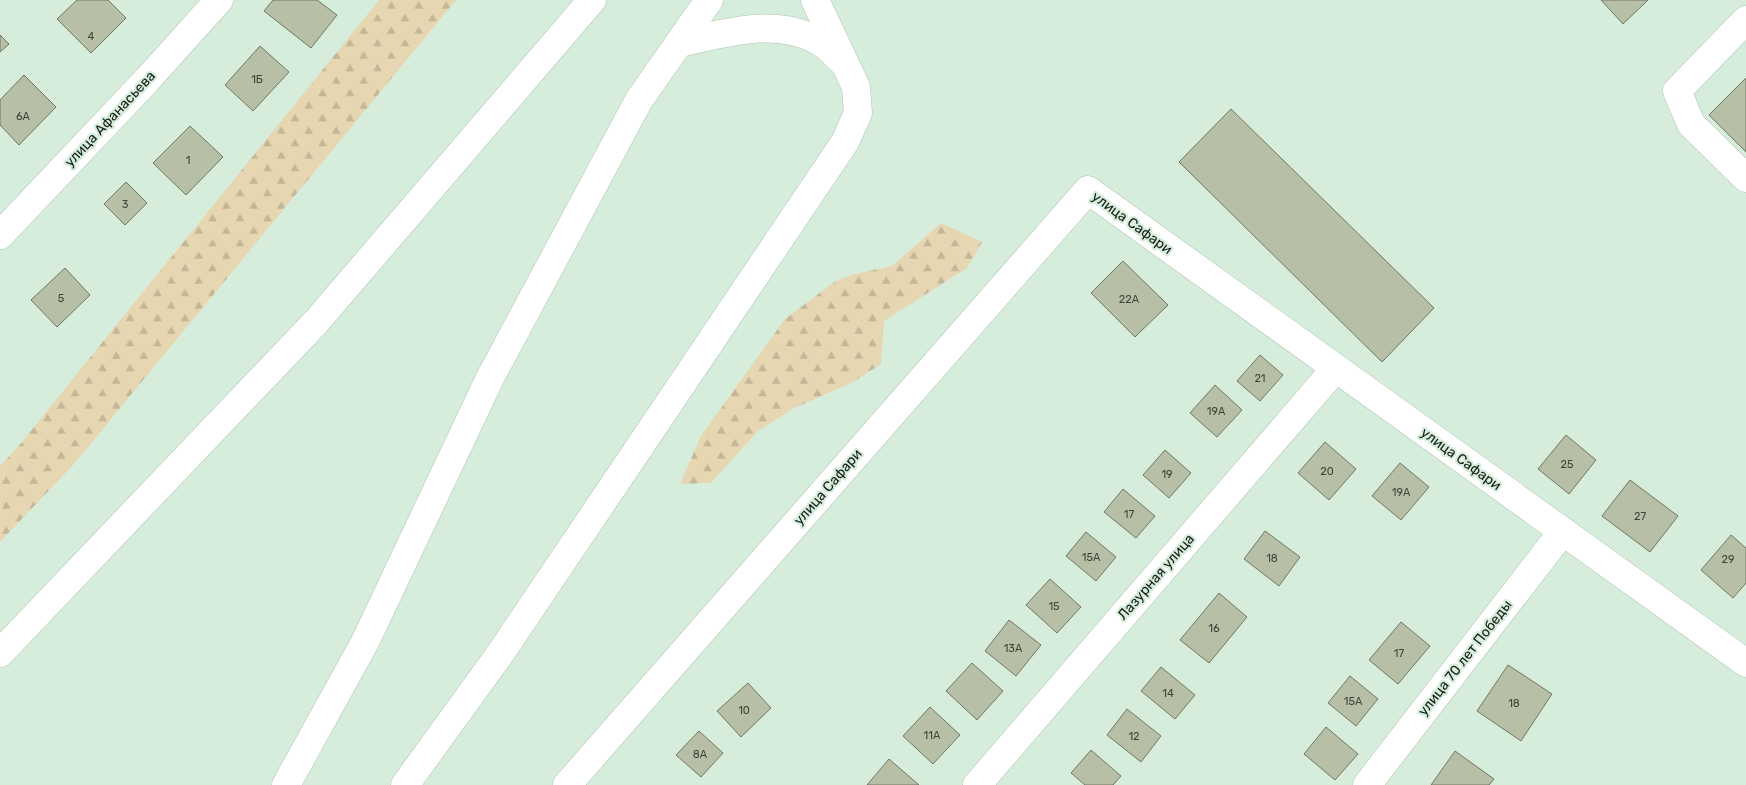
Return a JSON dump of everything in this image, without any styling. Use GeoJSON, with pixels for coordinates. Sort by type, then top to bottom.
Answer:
{"type":"FeatureCollection","features":[{"type":"Feature","properties":{"kind":"street","name":"улица Афанасьева"},"geometry":{"type":"LineString","coordinates":[[0,235],[147,80],[218,0]]}},
{"type":"Feature","properties":{"kind":"street"},"geometry":{"type":"LineString","coordinates":[[0,653],[316,322],[592,0]]}},
{"type":"Feature","properties":{"kind":"street"},"geometry":{"type":"LineString","coordinates":[[286,785],[365,642],[494,370],[639,100],[709,0]]}},
{"type":"Feature","properties":{"kind":"street"},"geometry":{"type":"LineString","coordinates":[[405,785],[500,654],[845,142],[858,113],[856,87],[848,66],[815,0]]}},
{"type":"Feature","properties":{"kind":"street"},"geometry":{"type":"LineString","coordinates":[[1746,20],[1677,91],[1691,124],[1746,178]]}},
{"type":"Feature","properties":{"kind":"street"},"geometry":{"type":"LineString","coordinates":[[679,43],[753,28],[791,30],[823,44],[848,66]]}},
{"type":"Feature","properties":{"kind":"street","name":"улица Сафари"},"geometry":{"type":"LineString","coordinates":[[567,785],[1088,190],[1746,663]]}},
{"type":"Feature","properties":{"kind":"street","name":"Лазурная улица"},"geometry":{"type":"LineString","coordinates":[[977,785],[1336,368]]}},
{"type":"Feature","properties":{"kind":"street","name":"улица 70 лет Победы"},"geometry":{"type":"LineString","coordinates":[[1367,785],[1563,531]]}},
{"type":"Feature","properties":{"kind":"green space"},"geometry":{"type":"Polygon","coordinates":[[[379,0],[456,0],[74,464],[0,542],[0,466],[17,448],[379,0]]]}},
{"type":"Feature","properties":{"kind":"green space"},"geometry":{"type":"Polygon","coordinates":[[[941,223],[982,242],[967,268],[884,321],[881,364],[853,382],[794,408],[758,431],[711,483],[680,484],[701,436],[785,319],[836,281],[855,274],[892,266],[941,223]]]}},
{"type":"Feature","properties":{"kind":"building"},"geometry":{"type":"Polygon","coordinates":[[[77,0],[108,0],[126,18],[91,53],[57,19],[77,0]]]}},
{"type":"Feature","properties":{"kind":"building"},"geometry":{"type":"Polygon","coordinates":[[[273,0],[317,0],[337,15],[311,48],[264,11],[273,0]]]}},
{"type":"Feature","properties":{"kind":"building"},"geometry":{"type":"Polygon","coordinates":[[[1601,0],[1648,0],[1623,24],[1601,0]]]}},
{"type":"Feature","properties":{"kind":"building"},"geometry":{"type":"Polygon","coordinates":[[[0,35],[9,44],[0,52],[0,35]]]}},
{"type":"Feature","properties":{"kind":"building"},"geometry":{"type":"Polygon","coordinates":[[[260,46],[289,72],[253,111],[225,85],[260,46]]]}},
{"type":"Feature","properties":{"kind":"building"},"geometry":{"type":"Polygon","coordinates":[[[24,75],[56,107],[19,145],[0,125],[0,100],[24,75]]]}},
{"type":"Feature","properties":{"kind":"building"},"geometry":{"type":"Polygon","coordinates":[[[1746,78],[1746,152],[1709,115],[1746,78]]]}},
{"type":"Feature","properties":{"kind":"building"},"geometry":{"type":"Polygon","coordinates":[[[1231,109],[1434,308],[1382,362],[1179,162],[1231,109]]]}},
{"type":"Feature","properties":{"kind":"building"},"geometry":{"type":"Polygon","coordinates":[[[190,126],[223,157],[186,195],[153,163],[190,126]]]}},
{"type":"Feature","properties":{"kind":"building"},"geometry":{"type":"Polygon","coordinates":[[[126,182],[147,203],[125,225],[104,204],[126,182]]]}},
{"type":"Feature","properties":{"kind":"building"},"geometry":{"type":"Polygon","coordinates":[[[1123,261],[1168,305],[1135,337],[1091,293],[1123,261]]]}},
{"type":"Feature","properties":{"kind":"building"},"geometry":{"type":"Polygon","coordinates":[[[65,268],[90,295],[57,327],[31,300],[65,268]]]}},
{"type":"Feature","properties":{"kind":"building"},"geometry":{"type":"Polygon","coordinates":[[[1260,355],[1283,375],[1260,401],[1237,381],[1260,355]]]}},
{"type":"Feature","properties":{"kind":"building"},"geometry":{"type":"Polygon","coordinates":[[[1215,385],[1242,410],[1217,437],[1190,413],[1215,385]]]}},
{"type":"Feature","properties":{"kind":"building"},"geometry":{"type":"Polygon","coordinates":[[[1566,435],[1596,460],[1569,494],[1538,469],[1566,435]]]}},
{"type":"Feature","properties":{"kind":"building"},"geometry":{"type":"Polygon","coordinates":[[[1325,442],[1356,469],[1329,500],[1298,473],[1325,442]]]}},
{"type":"Feature","properties":{"kind":"building"},"geometry":{"type":"Polygon","coordinates":[[[1165,450],[1191,473],[1169,498],[1143,475],[1165,450]]]}},
{"type":"Feature","properties":{"kind":"building"},"geometry":{"type":"Polygon","coordinates":[[[1400,463],[1429,487],[1401,520],[1372,496],[1400,463]]]}},
{"type":"Feature","properties":{"kind":"building"},"geometry":{"type":"Polygon","coordinates":[[[1630,480],[1678,516],[1650,552],[1602,516],[1630,480]]]}},
{"type":"Feature","properties":{"kind":"building"},"geometry":{"type":"Polygon","coordinates":[[[1123,489],[1155,516],[1136,538],[1104,512],[1123,489]]]}},
{"type":"Feature","properties":{"kind":"building"},"geometry":{"type":"Polygon","coordinates":[[[1265,531],[1300,557],[1279,586],[1244,559],[1265,531]]]}},
{"type":"Feature","properties":{"kind":"building"},"geometry":{"type":"Polygon","coordinates":[[[1086,532],[1116,557],[1096,581],[1066,556],[1086,532]]]}},
{"type":"Feature","properties":{"kind":"building"},"geometry":{"type":"Polygon","coordinates":[[[1731,535],[1746,548],[1746,583],[1733,598],[1701,570],[1731,535]]]}},
{"type":"Feature","properties":{"kind":"building"},"geometry":{"type":"Polygon","coordinates":[[[1050,579],[1081,607],[1057,633],[1026,605],[1050,579]]]}},
{"type":"Feature","properties":{"kind":"building"},"geometry":{"type":"Polygon","coordinates":[[[1219,593],[1247,617],[1209,663],[1180,640],[1219,593]]]}},
{"type":"Feature","properties":{"kind":"building"},"geometry":{"type":"Polygon","coordinates":[[[1009,620],[1041,645],[1016,676],[985,651],[1009,620]]]}},
{"type":"Feature","properties":{"kind":"building"},"geometry":{"type":"Polygon","coordinates":[[[1401,622],[1430,646],[1398,684],[1369,660],[1401,622]]]}},
{"type":"Feature","properties":{"kind":"building"},"geometry":{"type":"Polygon","coordinates":[[[972,663],[1003,691],[977,720],[946,691],[972,663]]]}},
{"type":"Feature","properties":{"kind":"building"},"geometry":{"type":"Polygon","coordinates":[[[1508,665],[1552,694],[1521,741],[1477,711],[1508,665]]]}},
{"type":"Feature","properties":{"kind":"building"},"geometry":{"type":"Polygon","coordinates":[[[1161,667],[1195,695],[1175,719],[1141,691],[1161,667]]]}},
{"type":"Feature","properties":{"kind":"building"},"geometry":{"type":"Polygon","coordinates":[[[1350,676],[1378,699],[1356,726],[1328,703],[1350,676]]]}},
{"type":"Feature","properties":{"kind":"building"},"geometry":{"type":"Polygon","coordinates":[[[748,683],[771,708],[741,737],[717,711],[748,683]]]}},
{"type":"Feature","properties":{"kind":"building"},"geometry":{"type":"Polygon","coordinates":[[[930,707],[960,735],[933,764],[903,736],[930,707]]]}},
{"type":"Feature","properties":{"kind":"building"},"geometry":{"type":"Polygon","coordinates":[[[1127,709],[1161,736],[1141,762],[1107,735],[1127,709]]]}},
{"type":"Feature","properties":{"kind":"building"},"geometry":{"type":"Polygon","coordinates":[[[1326,727],[1358,754],[1335,780],[1304,754],[1326,727]]]}},
{"type":"Feature","properties":{"kind":"building"},"geometry":{"type":"Polygon","coordinates":[[[699,731],[723,753],[701,777],[676,755],[699,731]]]}},
{"type":"Feature","properties":{"kind":"building"},"geometry":{"type":"Polygon","coordinates":[[[1091,750],[1121,776],[1113,785],[1085,785],[1071,773],[1091,750]]]}},
{"type":"Feature","properties":{"kind":"building"},"geometry":{"type":"Polygon","coordinates":[[[1455,751],[1494,779],[1489,785],[1431,785],[1455,751]]]}},
{"type":"Feature","properties":{"kind":"building"},"geometry":{"type":"Polygon","coordinates":[[[889,759],[919,785],[867,785],[889,759]]]}}]}
